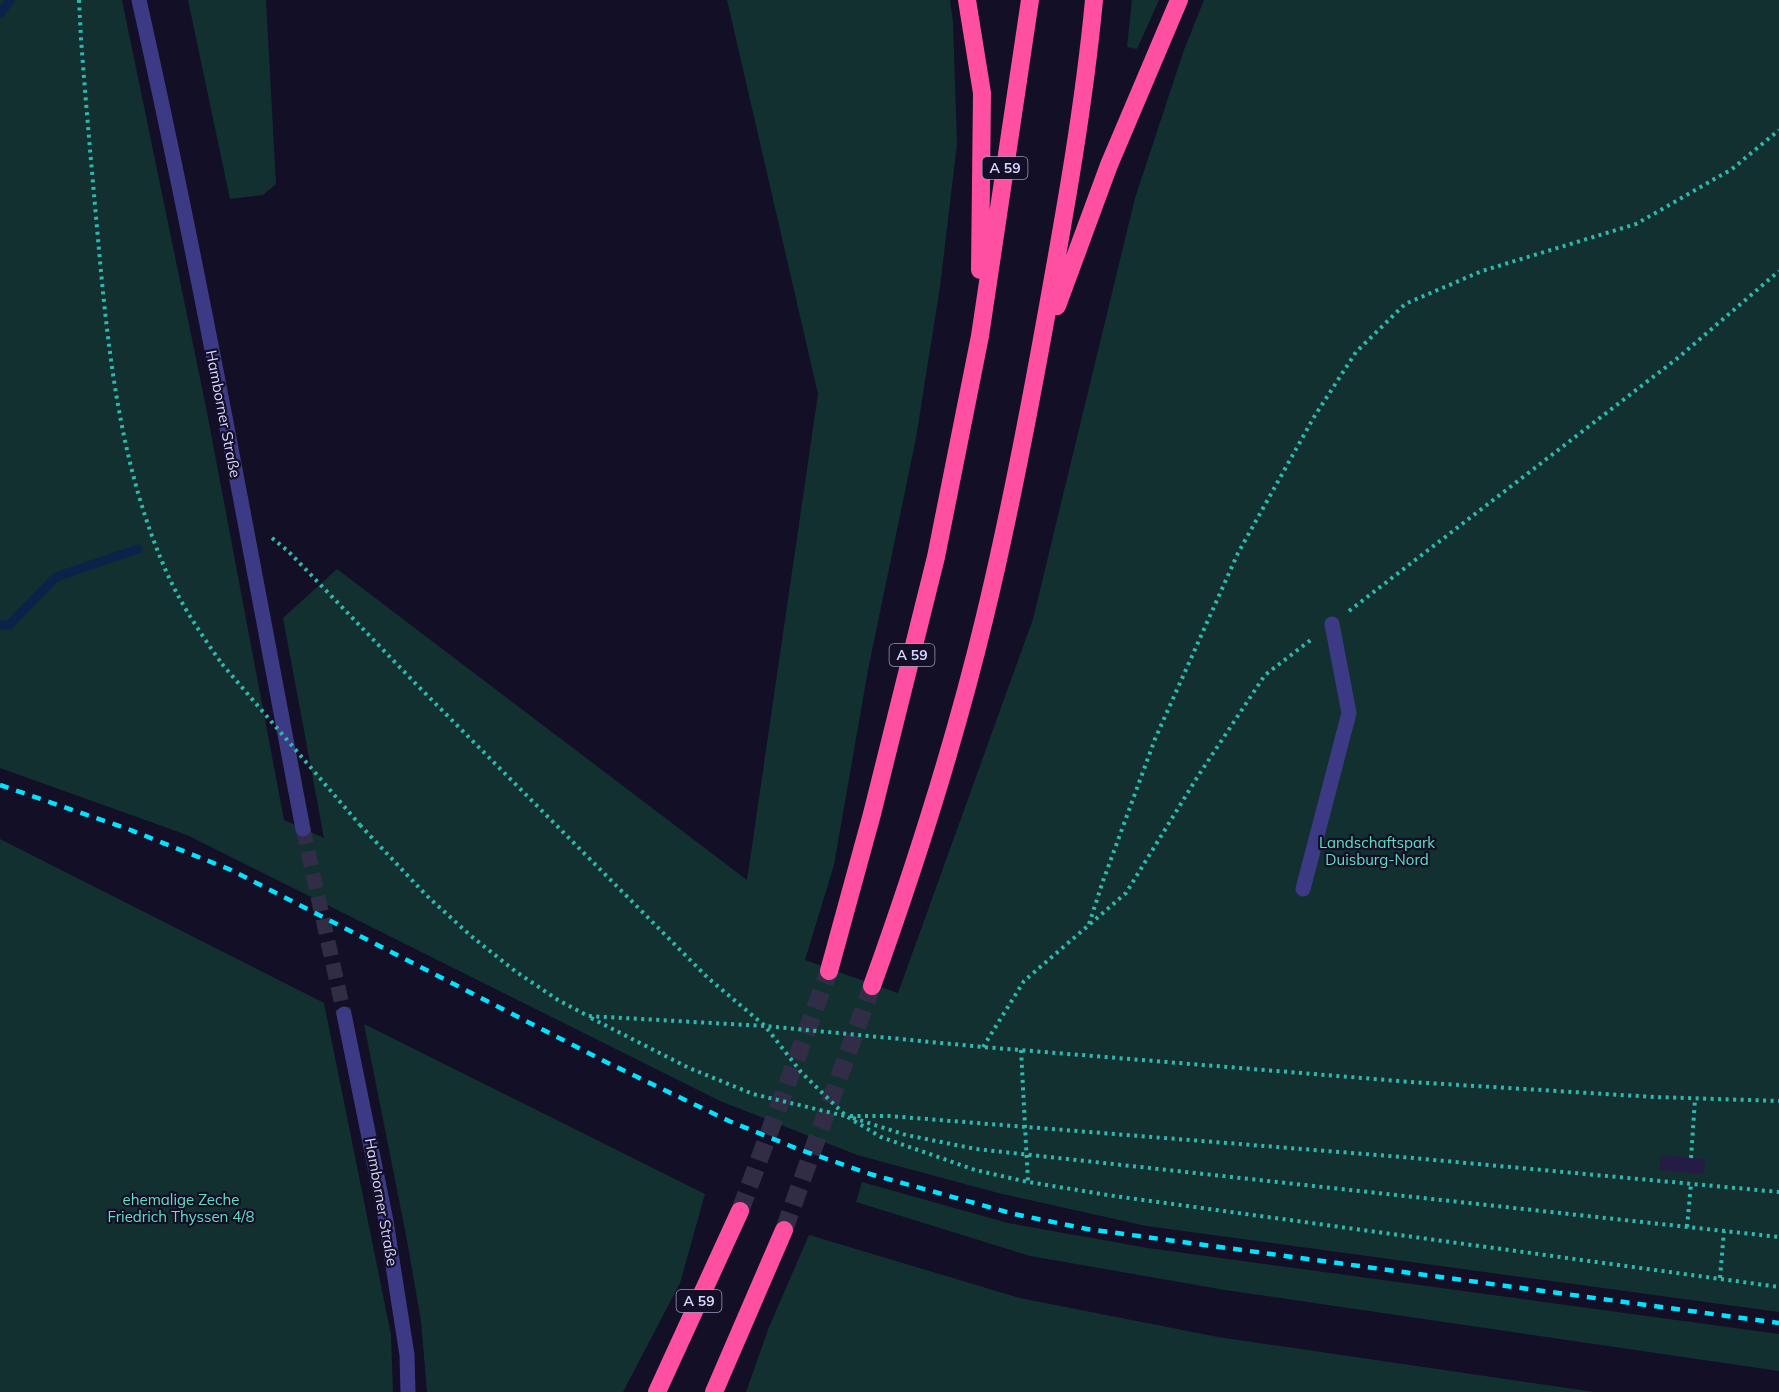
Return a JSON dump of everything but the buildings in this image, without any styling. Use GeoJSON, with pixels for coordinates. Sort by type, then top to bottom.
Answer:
{"type":"FeatureCollection","features":[{"type":"Feature","properties":{"kind":"highway"},"geometry":{"type":"LineString","coordinates":[[966,0],[982,93],[980,336]]}},
{"type":"Feature","properties":{"kind":"highway","name":"A 59"},"geometry":{"type":"LineString","coordinates":[[829,971],[872,814],[936,557],[980,336],[1030,0]]}},
{"type":"Feature","properties":{"kind":"highway"},"geometry":{"type":"LineString","coordinates":[[872,986],[909,882],[940,783],[985,618],[1021,459],[1065,215],[1095,0]]}},
{"type":"Feature","properties":{"kind":"highway"},"geometry":{"type":"LineString","coordinates":[[1040,353],[1109,165],[1179,0]]}},
{"type":"Feature","properties":{"kind":"highway","name":"A 59"},"geometry":{"type":"LineString","coordinates":[[657,1392],[740,1211]]}},
{"type":"Feature","properties":{"kind":"highway"},"geometry":{"type":"LineString","coordinates":[[714,1392],[784,1230]]}},
{"type":"Feature","properties":{"kind":"street","name":"Hamborner Straße"},"geometry":{"type":"LineString","coordinates":[[139,0],[160,91],[303,829]]}},
{"type":"Feature","properties":{"kind":"street"},"geometry":{"type":"LineString","coordinates":[[1303,889],[1349,713],[1332,624]]}},
{"type":"Feature","properties":{"kind":"street","name":"Hamborner Straße"},"geometry":{"type":"LineString","coordinates":[[344,1014],[386,1221],[407,1355],[408,1392]]}},
{"type":"Feature","properties":{"kind":"path"},"geometry":{"type":"LineString","coordinates":[[79,0],[105,319],[124,444],[150,529],[166,571],[188,614],[222,664],[360,825],[426,895],[471,936],[515,971],[558,1000],[689,1068],[753,1094],[846,1116],[906,1135],[976,1149],[1027,1155],[1779,1237]]}},
{"type":"Feature","properties":{"kind":"path"},"geometry":{"type":"LineString","coordinates":[[1089,926],[1102,881],[1155,739],[1238,553],[1314,417],[1356,352],[1404,304],[1482,271],[1636,224],[1732,169],[1779,130]]}},
{"type":"Feature","properties":{"kind":"path"},"geometry":{"type":"LineString","coordinates":[[983,1047],[1024,981],[1126,893],[1198,776],[1265,675],[1679,357],[1779,271]]}},
{"type":"Feature","properties":{"kind":"path"},"geometry":{"type":"LineString","coordinates":[[288,551],[416,684],[708,978],[765,1026],[801,1072],[846,1116],[881,1137],[975,1170],[1028,1182],[1125,1198],[1779,1287]]}},
{"type":"Feature","properties":{"kind":"path"},"geometry":{"type":"LineString","coordinates":[[588,1016],[765,1026],[983,1047],[1411,1082],[1779,1101]]}},
{"type":"Feature","properties":{"kind":"path"},"geometry":{"type":"LineString","coordinates":[[1022,1050],[1028,1182]]}},
{"type":"Feature","properties":{"kind":"path"},"geometry":{"type":"LineString","coordinates":[[1691,1158],[1695,1098]]}},
{"type":"Feature","properties":{"kind":"path"},"geometry":{"type":"LineString","coordinates":[[846,1116],[889,1116],[1402,1157],[1779,1192]]}},
{"type":"Feature","properties":{"kind":"path"},"geometry":{"type":"LineString","coordinates":[[1687,1227],[1691,1184]]}},
{"type":"Feature","properties":{"kind":"path"},"geometry":{"type":"LineString","coordinates":[[1720,1278],[1724,1231]]}},
{"type":"Feature","properties":{"kind":"green space","name":"Landschaftspark Duisburg-Nord"},"geometry":{"type":"Polygon","coordinates":[[[0,0],[122,0],[206,407],[284,820],[324,838],[283,618],[337,569],[747,880],[818,394],[727,0],[950,0],[953,22],[957,144],[940,287],[916,438],[868,670],[834,865],[805,960],[898,993],[1033,619],[1135,198],[1184,50],[1204,0],[1779,0],[1779,1312],[1146,1226],[1002,1194],[857,1155],[720,1101],[187,835],[0,768],[0,0]]]}},
{"type":"Feature","properties":{"kind":"green space"},"geometry":{"type":"Polygon","coordinates":[[[188,0],[266,0],[276,184],[263,195],[230,199],[188,0]]]}},
{"type":"Feature","properties":{"kind":"green space"},"geometry":{"type":"Polygon","coordinates":[[[1132,0],[1159,0],[1137,49],[1127,47],[1132,0]]]}},
{"type":"Feature","properties":{"kind":"green space","name":"ehemalige Zeche Friedrich Thyssen 4/8"},"geometry":{"type":"Polygon","coordinates":[[[0,839],[324,1003],[391,1335],[393,1392],[0,1392],[0,839]]]}},
{"type":"Feature","properties":{"kind":"green space"},"geometry":{"type":"Polygon","coordinates":[[[364,1024],[705,1194],[680,1283],[623,1392],[427,1392],[421,1321],[364,1024]]]}},
{"type":"Feature","properties":{"kind":"green space"},"geometry":{"type":"Polygon","coordinates":[[[862,1182],[1008,1223],[1148,1248],[1779,1334],[1779,1371],[1225,1290],[1030,1256],[856,1202],[862,1182]]]}},
{"type":"Feature","properties":{"kind":"green space"},"geometry":{"type":"Polygon","coordinates":[[[809,1235],[1020,1298],[1218,1337],[1595,1392],[746,1392],[769,1327],[809,1235]]]}},
{"type":"Feature","properties":{"kind":"waterway"},"geometry":{"type":"LineString","coordinates":[[0,14],[10,0]]}},
{"type":"Feature","properties":{"kind":"waterway"},"geometry":{"type":"LineString","coordinates":[[0,625],[9,625],[56,577],[138,549]]}},
{"type":"Feature","properties":{"kind":"tunnel"},"geometry":{"type":"LineString","coordinates":[[303,829],[344,1014]]}},
{"type":"Feature","properties":{"kind":"tunnel"},"geometry":{"type":"LineString","coordinates":[[740,1211],[829,971]]}},
{"type":"Feature","properties":{"kind":"tunnel"},"geometry":{"type":"LineString","coordinates":[[784,1230],[872,986]]}},
{"type":"Feature","properties":{"kind":"railway"},"geometry":{"type":"LineString","coordinates":[[0,785],[128,829],[231,870],[606,1062],[729,1121],[798,1149],[870,1174],[1014,1214],[1087,1229],[1779,1323]]}}]}
